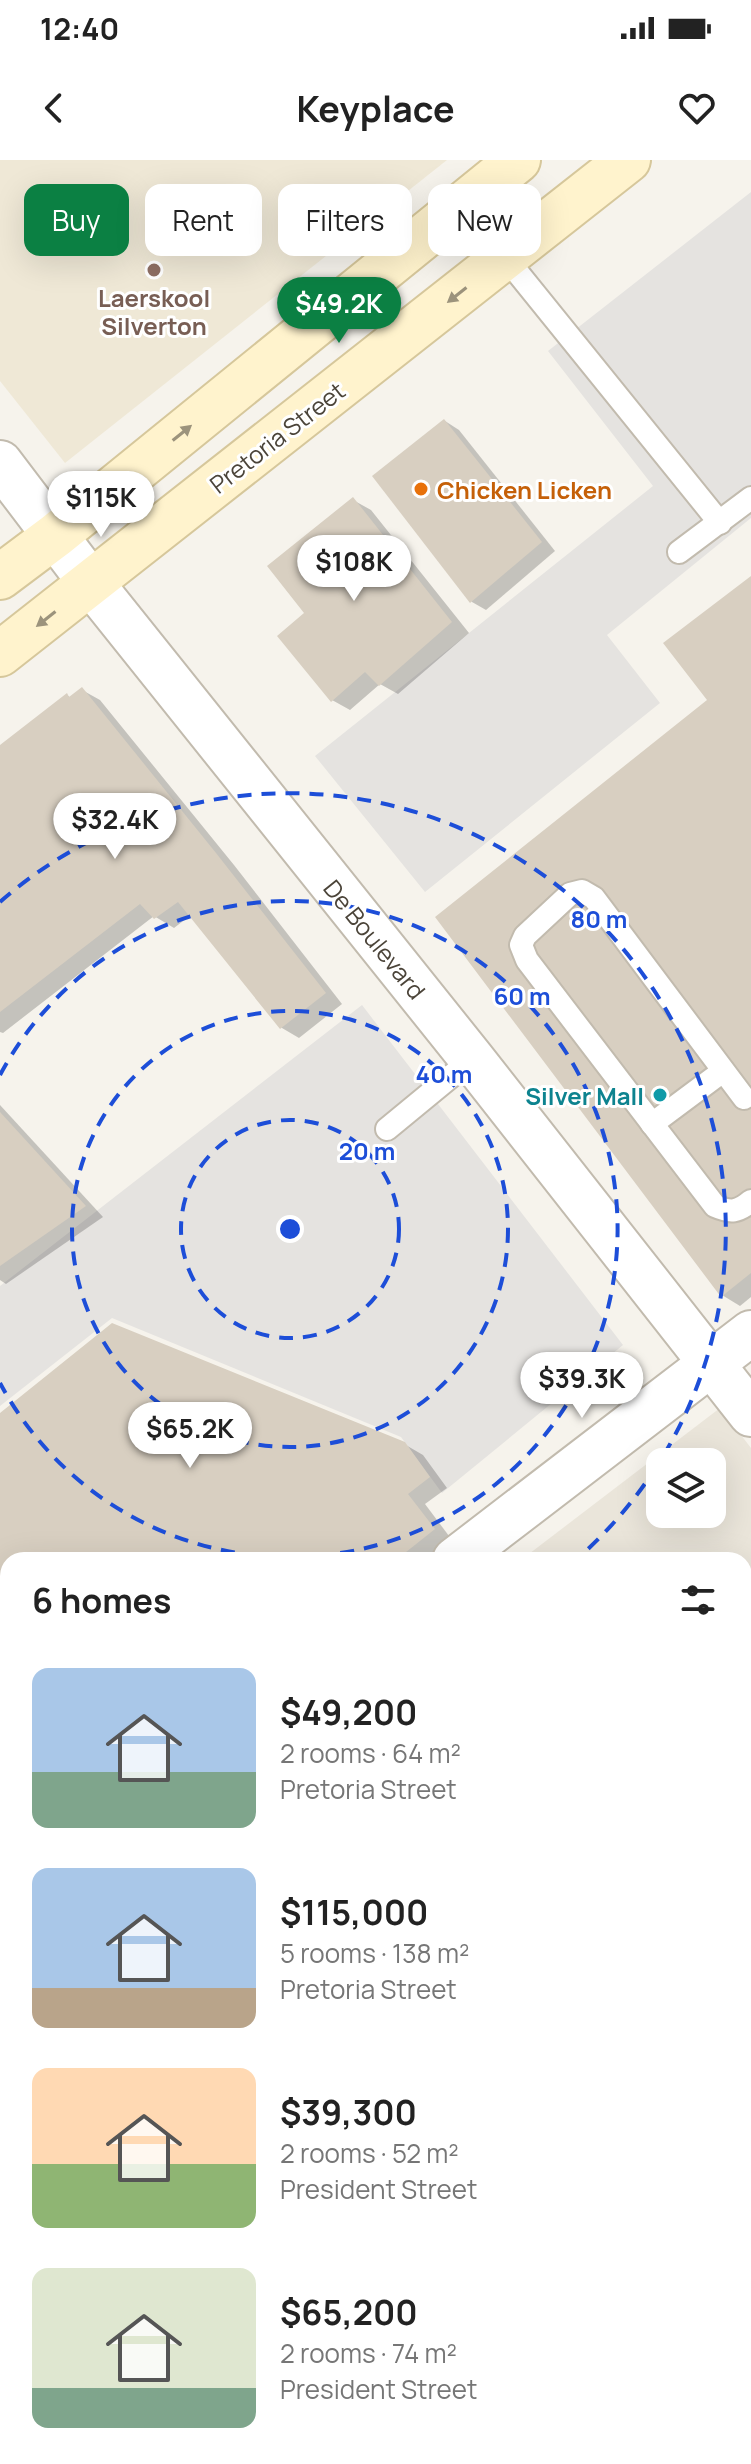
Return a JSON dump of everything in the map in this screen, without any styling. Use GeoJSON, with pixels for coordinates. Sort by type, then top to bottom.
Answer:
{"type":"FeatureCollection","features":[{"type":"Feature","properties":{"kind":"main road"},"geometry":{"type":"LineString","coordinates":[[0,577],[56,535],[518,160]]}},
{"type":"Feature","properties":{"kind":"main road","name":"Pretoria Street"},"geometry":{"type":"LineString","coordinates":[[0,654],[628,160]]}},
{"type":"Feature","properties":{"kind":"street","name":"De Boulevard"},"geometry":{"type":"LineString","coordinates":[[0,463],[91,583],[751,1414]]}},
{"type":"Feature","properties":{"kind":"street"},"geometry":{"type":"LineString","coordinates":[[465,1552],[751,1333]]}},
{"type":"Feature","properties":{"kind":"lane"},"geometry":{"type":"LineString","coordinates":[[505,257],[720,523]]}},
{"type":"Feature","properties":{"kind":"lane"},"geometry":{"type":"LineString","coordinates":[[679,552],[751,498]]}},
{"type":"Feature","properties":{"kind":"lane"},"geometry":{"type":"LineString","coordinates":[[749,1099],[723,1071],[594,898],[582,891],[570,894],[525,936],[521,945],[527,960],[715,1206],[739,1211],[751,1201]]}},
{"type":"Feature","properties":{"kind":"lane"},"geometry":{"type":"LineString","coordinates":[[387,1129],[472,1059]]}},
{"type":"Feature","properties":{"kind":"lane"},"geometry":{"type":"LineString","coordinates":[[652,1124],[723,1071]]}},
{"type":"Feature","properties":{"kind":"shaded area","name":"Laerskool Silverton"},"geometry":{"type":"Polygon","coordinates":[[[0,160],[447,160],[412,188],[412,184],[278,184],[278,256],[326,256],[65,463],[0,381],[0,160]]]}},
{"type":"Feature","properties":{"kind":"shaded area"},"geometry":{"type":"Polygon","coordinates":[[[751,192],[751,518],[607,635],[660,703],[425,892],[315,756],[653,486],[548,351],[751,192]]]}},
{"type":"Feature","properties":{"kind":"shaded area"},"geometry":{"type":"Polygon","coordinates":[[[362,1005],[623,1345],[442,1493],[401,1437],[112,1318],[0,1406],[0,1286],[362,1005]]]}},
{"type":"Feature","properties":{"kind":"shaded area"},"geometry":{"type":"Polygon","coordinates":[[[720,1408],[751,1448],[751,1552],[531,1552],[646,1465],[646,1528],[726,1528],[726,1448],[668,1448],[720,1408]]]}},
{"type":"Feature","properties":{"kind":"building"},"geometry":{"type":"Polygon","coordinates":[[[444,419],[542,542],[470,603],[372,476],[444,419]]]}},
{"type":"Feature","properties":{"kind":"building"},"geometry":{"type":"Polygon","coordinates":[[[353,497],[452,622],[379,686],[365,672],[331,702],[277,636],[304,613],[267,566],[353,497]]]}},
{"type":"Feature","properties":{"kind":"building","name":"Silver Mall"},"geometry":{"type":"Polygon","coordinates":[[[751,576],[751,1273],[721,1297],[435,917],[707,700],[663,643],[751,576]]]}},
{"type":"Feature","properties":{"kind":"building"},"geometry":{"type":"Polygon","coordinates":[[[82,687],[326,993],[280,1029],[178,902],[154,919],[140,904],[0,1012],[0,745],[67,693],[69,697],[82,687]]]}},
{"type":"Feature","properties":{"kind":"building"},"geometry":{"type":"Polygon","coordinates":[[[0,1112],[86,1206],[0,1266],[0,1112]]]}},
{"type":"Feature","properties":{"kind":"building"},"geometry":{"type":"Polygon","coordinates":[[[112,1323],[405,1442],[430,1477],[408,1494],[435,1529],[406,1552],[0,1552],[0,1413],[112,1323]]]}},
{"type":"Feature","properties":{"kind":"place","name":"Laerskool Silverton"},"geometry":{"type":"Point","coordinates":[154,270]}},
{"type":"Feature","properties":{"kind":"place","name":"Chicken Licken"},"geometry":{"type":"Point","coordinates":[421,489]}},
{"type":"Feature","properties":{"kind":"place","name":"Silver Mall"},"geometry":{"type":"Point","coordinates":[660,1095]}}]}
